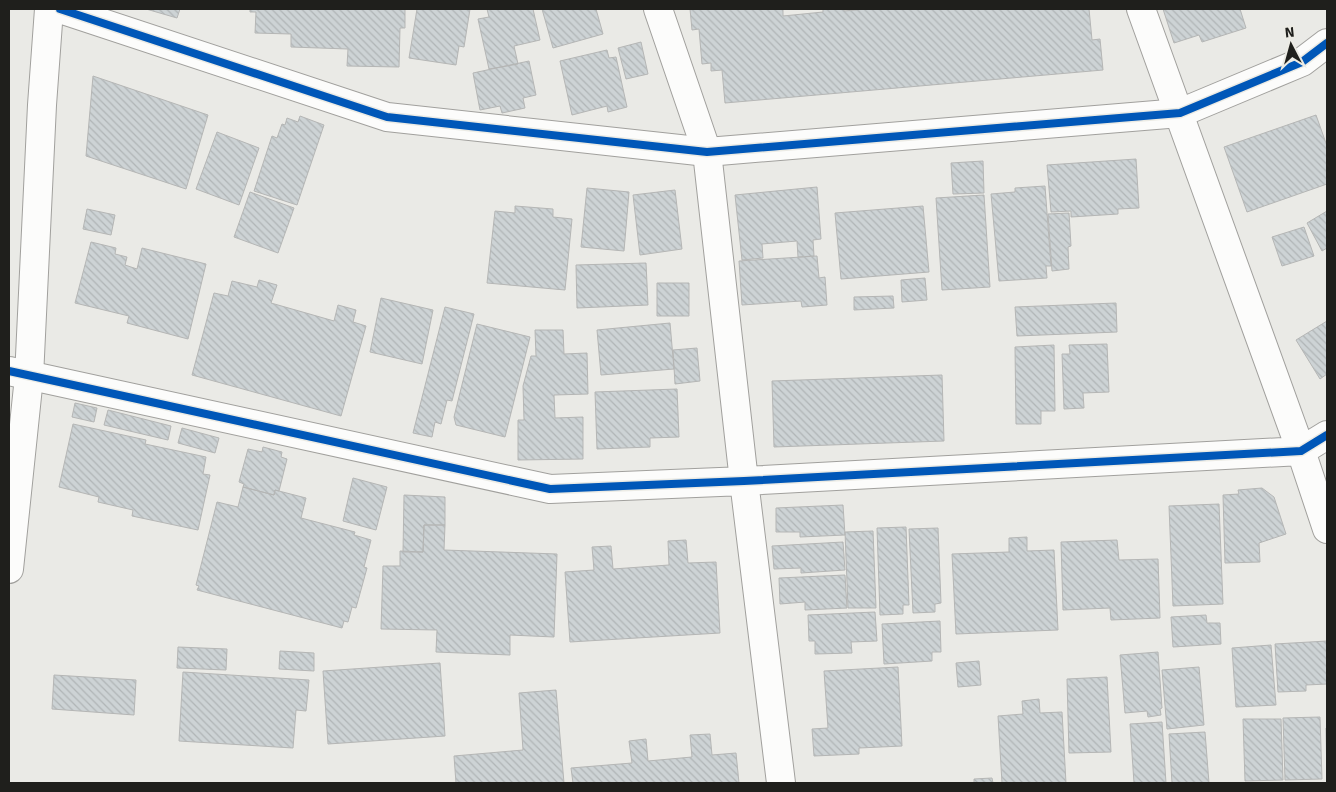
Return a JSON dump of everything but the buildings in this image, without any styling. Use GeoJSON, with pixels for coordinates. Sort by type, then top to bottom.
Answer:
{"type":"FeatureCollection","features":[{"type":"Feature","properties":{"kind":"street"},"geometry":{"type":"LineString","coordinates":[[9,569],[19,374],[49,9]]}},
{"type":"Feature","properties":{"kind":"street"},"geometry":{"type":"LineString","coordinates":[[60,9],[387,117],[708,152],[1180,113],[1302,62],[1327,44]]}},
{"type":"Feature","properties":{"kind":"street"},"geometry":{"type":"LineString","coordinates":[[658,9],[708,152],[744,481],[781,783]]}},
{"type":"Feature","properties":{"kind":"street"},"geometry":{"type":"LineString","coordinates":[[1141,9],[1302,451],[1327,529]]}},
{"type":"Feature","properties":{"kind":"street"},"geometry":{"type":"LineString","coordinates":[[19,374],[550,489],[744,481],[1302,451],[1327,435]]}},
{"type":"Feature","properties":{"kind":"cycle path"},"geometry":{"type":"LineString","coordinates":[[60,9],[387,117],[707,152],[1180,113],[1302,62],[1327,43]]}},
{"type":"Feature","properties":{"kind":"cycle path"},"geometry":{"type":"LineString","coordinates":[[9,371],[550,489],[744,481],[1301,451],[1327,435]]}}]}
